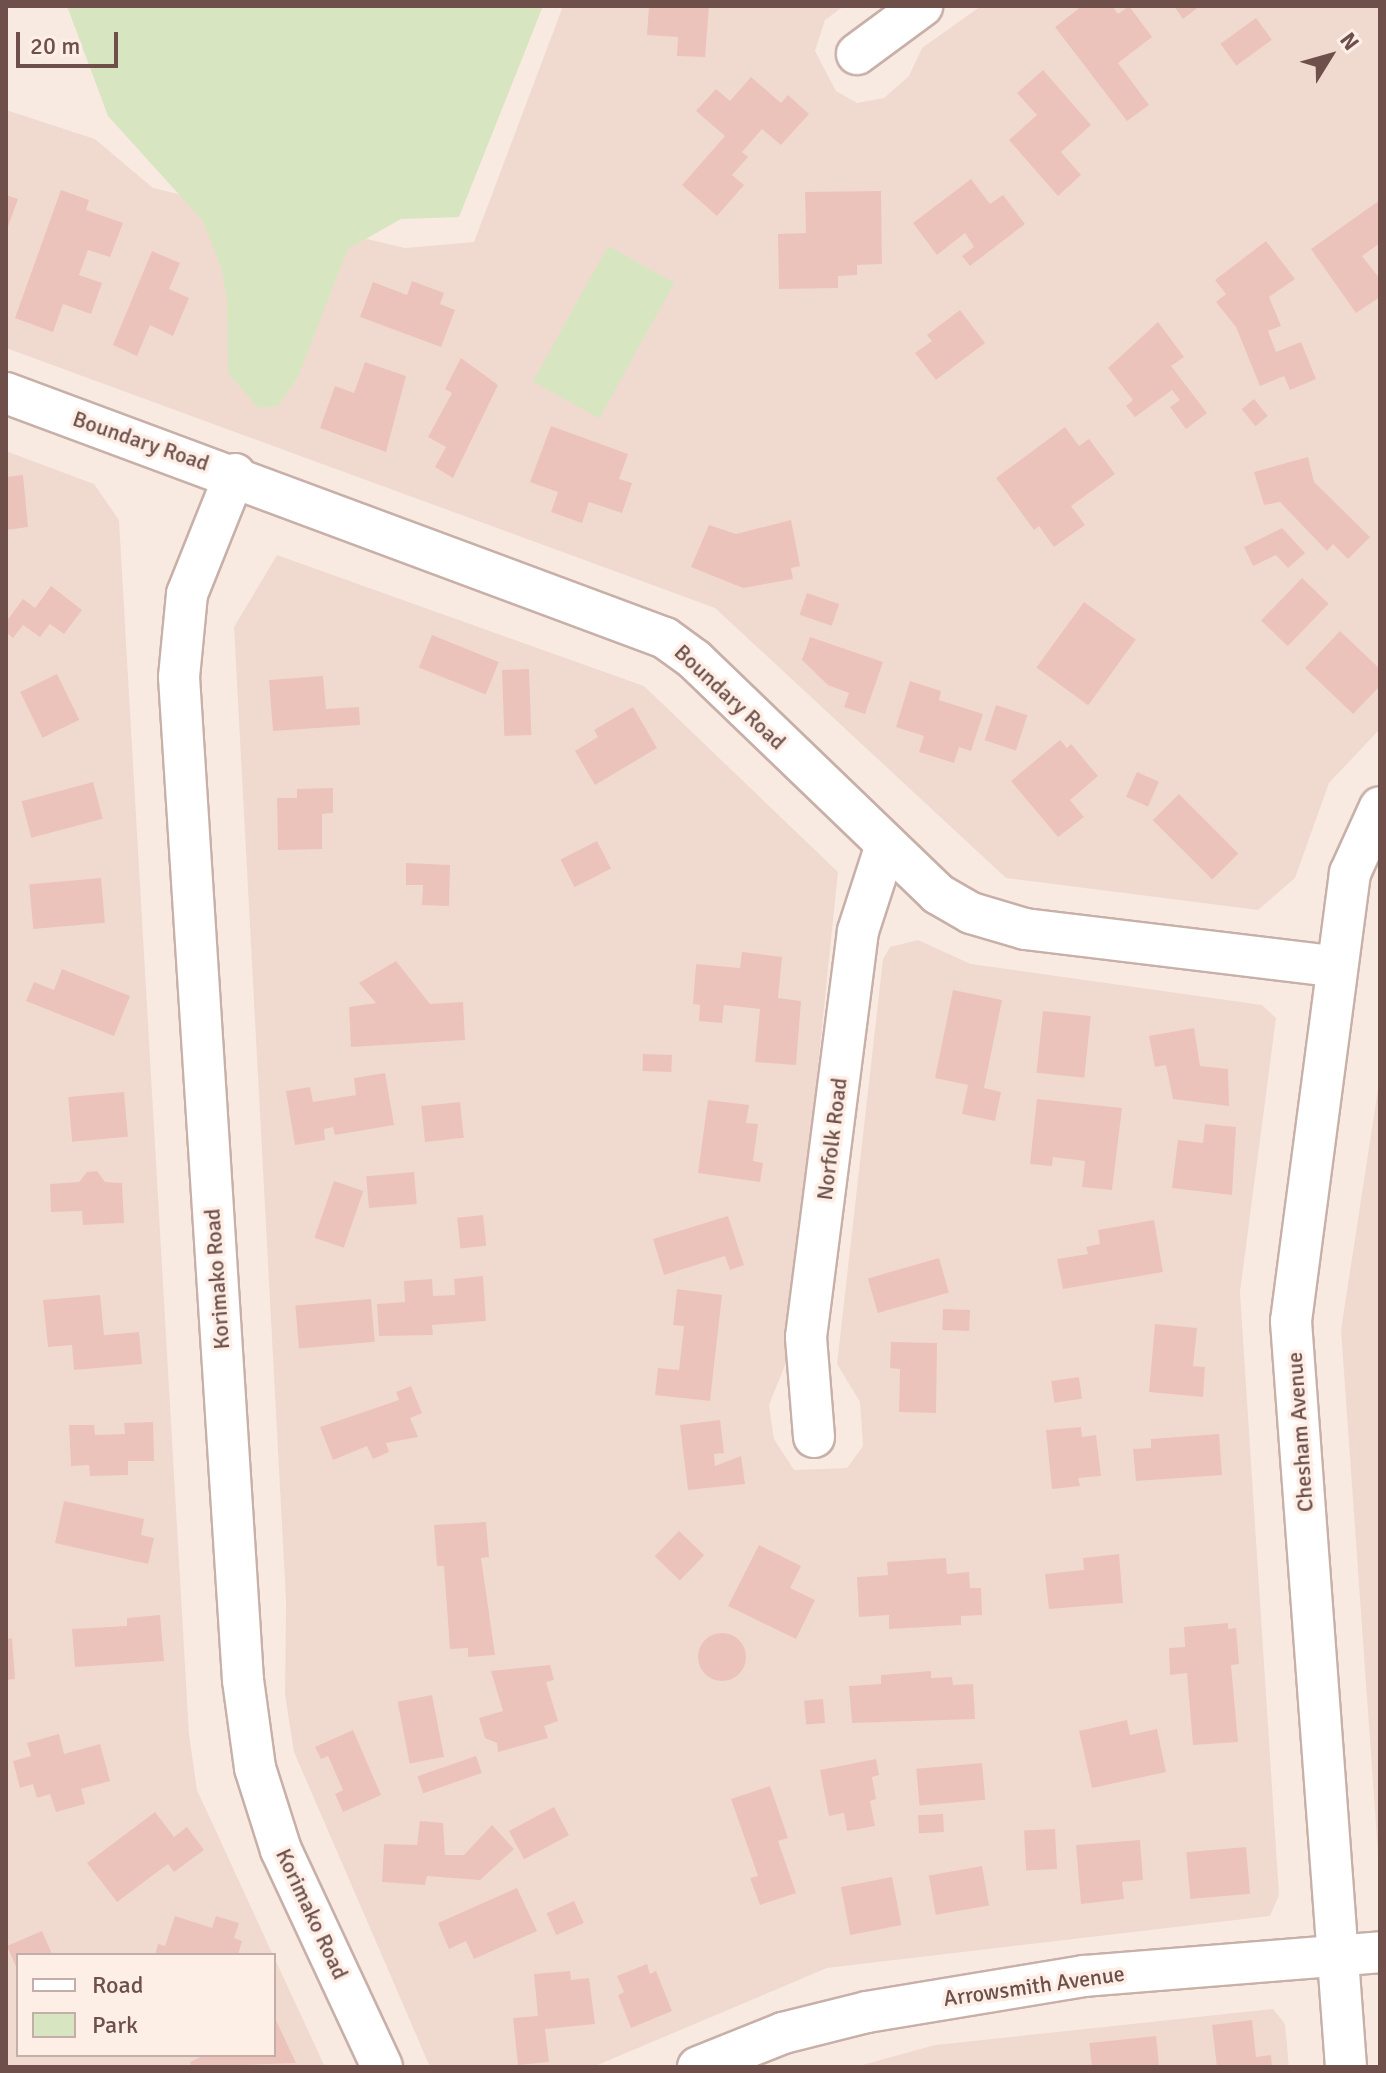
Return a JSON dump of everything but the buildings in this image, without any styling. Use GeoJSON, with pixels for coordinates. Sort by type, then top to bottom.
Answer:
{"type":"FeatureCollection","features":[{"type":"Feature","properties":{"kind":"street"},"geometry":{"type":"LineString","coordinates":[[857,54],[922,6]]}},
{"type":"Feature","properties":{"kind":"street","name":"Boundary Road"},"geometry":{"type":"LineString","coordinates":[[6,393],[235,474],[665,638],[694,659],[938,894],[971,913],[1025,929],[1337,967]]}},
{"type":"Feature","properties":{"kind":"street","name":"Korimako Road"},"geometry":{"type":"LineString","coordinates":[[235,474],[187,594],[179,677],[243,1680],[255,1768],[281,1850],[382,2067]]}},
{"type":"Feature","properties":{"kind":"street","name":"Chesham Avenue"},"geometry":{"type":"LineString","coordinates":[[1346,2067],[1291,1321],[1350,873],[1380,807]]}},
{"type":"Feature","properties":{"kind":"street","name":"Norfolk Road"},"geometry":{"type":"LineString","coordinates":[[814,1437],[806,1337],[858,931],[886,845]]}},
{"type":"Feature","properties":{"kind":"street","name":"Arrowsmith Avenue"},"geometry":{"type":"LineString","coordinates":[[698,2067],[783,2033],[867,2012],[1084,1976],[1380,1952]]}},
{"type":"Feature","properties":{"kind":"shaded area"},"geometry":{"type":"Polygon","coordinates":[[[563,6],[844,6],[825,20],[815,51],[836,91],[857,103],[884,98],[909,76],[922,48],[981,6],[1380,6],[1380,729],[1329,783],[1295,878],[1258,910],[1006,878],[715,608],[6,348],[6,110],[95,139],[153,188],[405,248],[474,242],[563,6]]]}},
{"type":"Feature","properties":{"kind":"shaded area"},"geometry":{"type":"Polygon","coordinates":[[[6,451],[94,484],[119,520],[189,1734],[197,1790],[272,1953],[16,1953],[16,2057],[276,2057],[276,1961],[325,2067],[6,2067],[6,451]]]}},
{"type":"Feature","properties":{"kind":"shaded area"},"geometry":{"type":"Polygon","coordinates":[[[277,555],[644,686],[838,872],[788,1358],[769,1405],[774,1439],[794,1470],[847,1468],[863,1446],[860,1402],[837,1364],[883,959],[890,947],[918,940],[971,964],[1262,1005],[1276,1018],[1240,1292],[1279,1895],[1270,1916],[827,1968],[593,2067],[430,2067],[294,1752],[285,1695],[286,1601],[234,627],[277,555]]]}},
{"type":"Feature","properties":{"kind":"shaded area"},"geometry":{"type":"Polygon","coordinates":[[[1380,1076],[1380,1882],[1341,1330],[1380,1076]]]}},
{"type":"Feature","properties":{"kind":"shaded area"},"geometry":{"type":"Polygon","coordinates":[[[1273,2009],[1285,2024],[1289,2067],[855,2067],[935,2045],[1273,2009]]]}},
{"type":"Feature","properties":{"kind":"green space"},"geometry":{"type":"Polygon","coordinates":[[[67,6],[543,6],[459,217],[401,219],[348,249],[297,379],[278,406],[258,408],[228,373],[227,299],[221,267],[203,221],[108,116],[67,6]]]}},
{"type":"Feature","properties":{"kind":"green space"},"geometry":{"type":"Polygon","coordinates":[[[608,246],[674,283],[599,418],[533,382],[608,246]]]}}]}
